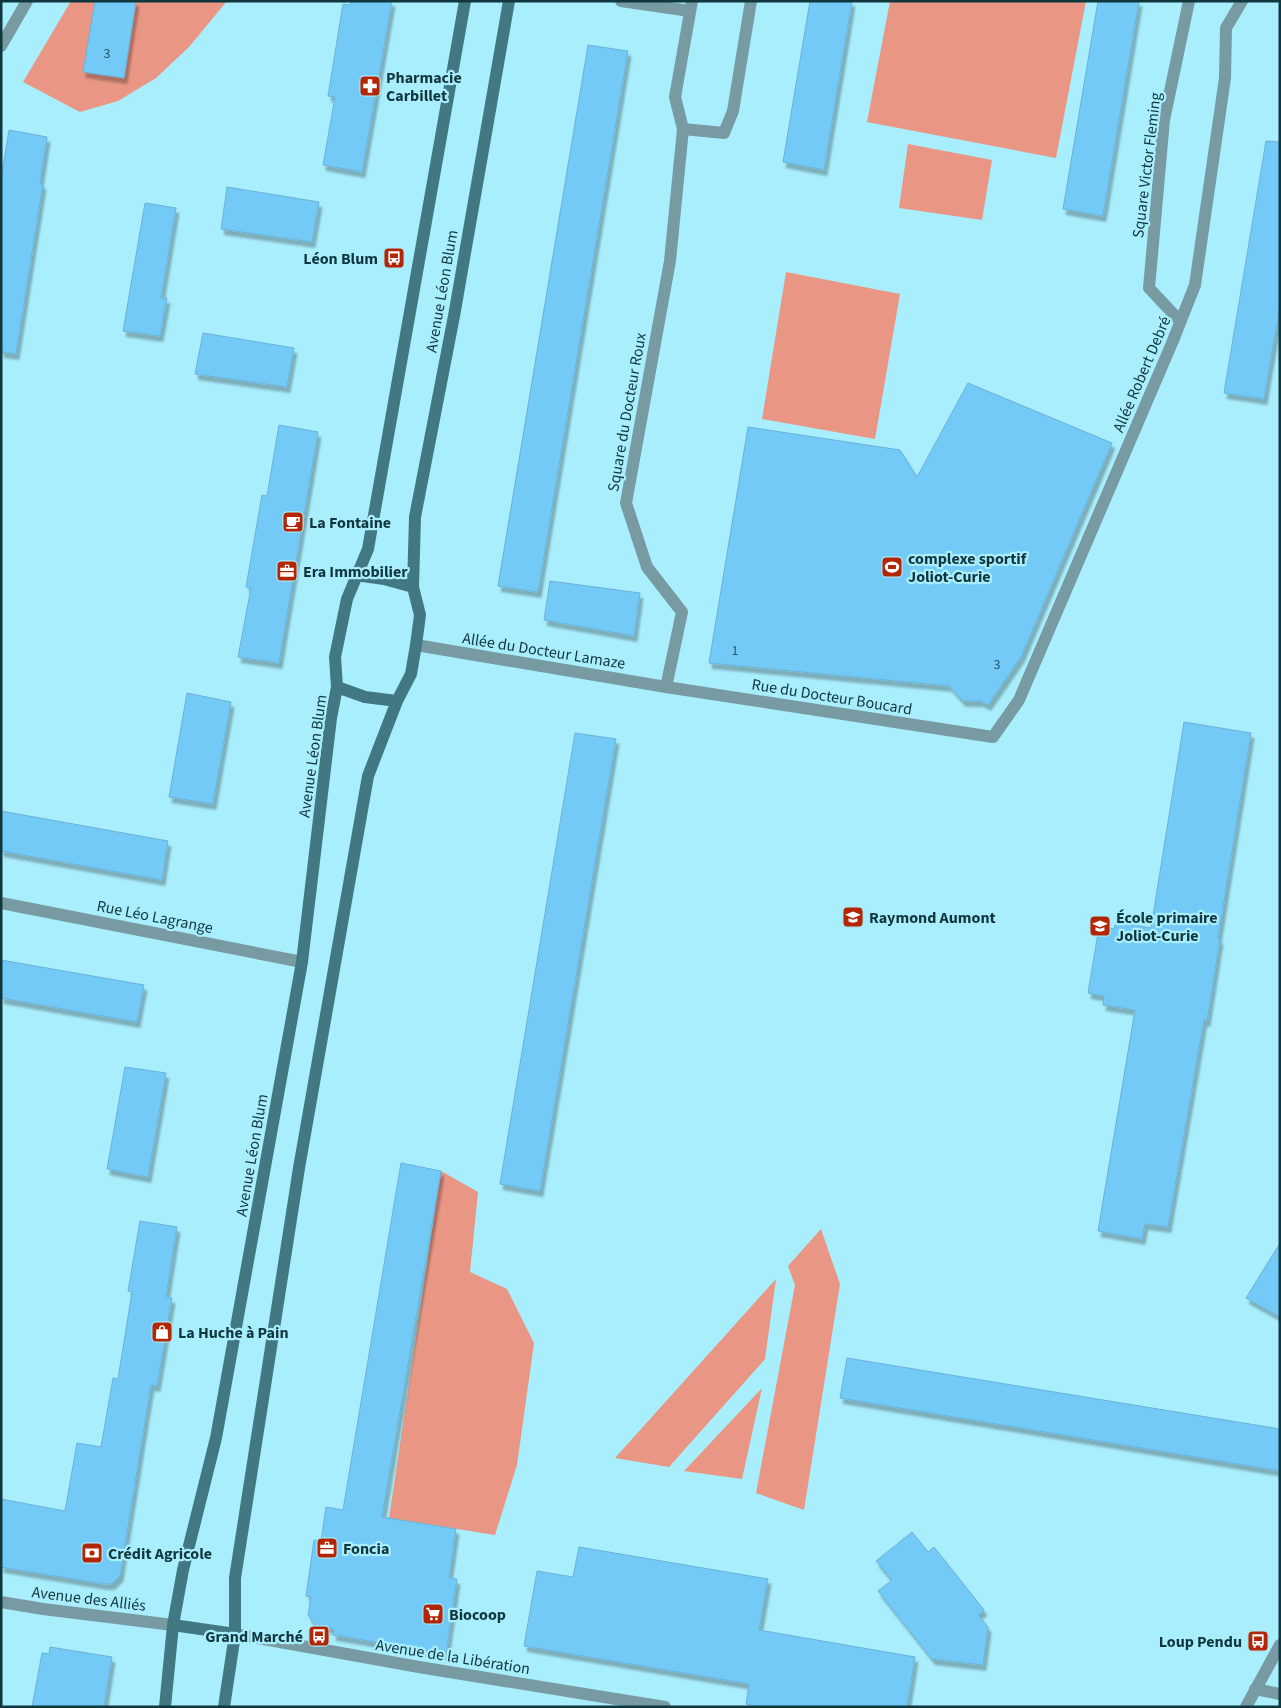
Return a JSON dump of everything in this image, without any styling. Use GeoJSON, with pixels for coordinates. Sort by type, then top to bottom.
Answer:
{"type":"FeatureCollection","features":[{"type":"Feature","properties":{"kind":"main road","name":"Avenue Léon Blum"},"geometry":{"type":"LineString","coordinates":[[165,1707],[173,1625],[186,1556],[218,1429],[302,962],[331,718],[338,687],[335,657],[347,599],[368,549],[466,1]]}},
{"type":"Feature","properties":{"kind":"main road","name":"Avenue Léon Blum"},"geometry":{"type":"LineString","coordinates":[[224,1707],[235,1634],[235,1578],[299,1168],[368,776],[397,701],[411,674],[420,616],[413,587],[415,517],[454,316],[509,1]]}},
{"type":"Feature","properties":{"kind":"main road"},"geometry":{"type":"LineString","coordinates":[[356,576],[384,579],[413,587]]}},
{"type":"Feature","properties":{"kind":"main road","name":"Avenue Léon Blum"},"geometry":{"type":"LineString","coordinates":[[338,687],[364,697],[397,701]]}},
{"type":"Feature","properties":{"kind":"main road"},"geometry":{"type":"LineString","coordinates":[[173,1625],[235,1634]]}},
{"type":"Feature","properties":{"kind":"street"},"geometry":{"type":"LineString","coordinates":[[1,46],[28,1]]}},
{"type":"Feature","properties":{"kind":"street","name":"Square du Docteur Roux"},"geometry":{"type":"LineString","coordinates":[[621,1],[691,6],[675,97],[683,129],[670,261],[626,503],[647,566],[682,612],[666,687]]}},
{"type":"Feature","properties":{"kind":"street"},"geometry":{"type":"LineString","coordinates":[[683,129],[724,133],[732,111],[751,1]]}},
{"type":"Feature","properties":{"kind":"street","name":"Square Victor Fleming"},"geometry":{"type":"LineString","coordinates":[[1180,321],[1149,288],[1164,120],[1189,1]]}},
{"type":"Feature","properties":{"kind":"street","name":"Allée Robert Debré"},"geometry":{"type":"LineString","coordinates":[[992,737],[1020,700],[1195,285],[1225,78],[1226,28],[1242,1]]}},
{"type":"Feature","properties":{"kind":"street","name":"Allée du Docteur Lamaze"},"geometry":{"type":"LineString","coordinates":[[416,645],[666,687]]}},
{"type":"Feature","properties":{"kind":"street","name":"Rue du Docteur Boucard"},"geometry":{"type":"LineString","coordinates":[[666,687],[992,737]]}},
{"type":"Feature","properties":{"kind":"street","name":"Rue Léo Lagrange"},"geometry":{"type":"LineString","coordinates":[[1,903],[302,962]]}},
{"type":"Feature","properties":{"kind":"street","name":"Avenue des Alliés"},"geometry":{"type":"LineString","coordinates":[[1,1602],[173,1625]]}},
{"type":"Feature","properties":{"kind":"street","name":"Avenue de la Libération"},"geometry":{"type":"LineString","coordinates":[[235,1634],[419,1667],[665,1707]]}},
{"type":"Feature","properties":{"kind":"street"},"geometry":{"type":"LineString","coordinates":[[1246,1707],[1280,1645]]}},
{"type":"Feature","properties":{"kind":"street"},"geometry":{"type":"LineString","coordinates":[[1255,1689],[1280,1694]]}},
{"type":"Feature","properties":{"kind":"shaded area"},"geometry":{"type":"Polygon","coordinates":[[[71,1],[227,1],[189,47],[156,78],[118,101],[80,112],[23,82],[71,1]]]}},
{"type":"Feature","properties":{"kind":"shaded area"},"geometry":{"type":"Polygon","coordinates":[[[890,1],[1086,1],[1056,158],[867,122],[890,1]]]}},
{"type":"Feature","properties":{"kind":"shaded area"},"geometry":{"type":"Polygon","coordinates":[[[908,144],[992,160],[982,220],[899,208],[908,144]]]}},
{"type":"Feature","properties":{"kind":"shaded area"},"geometry":{"type":"Polygon","coordinates":[[[786,272],[900,294],[875,439],[762,419],[786,272]]]}},
{"type":"Feature","properties":{"kind":"shaded area"},"geometry":{"type":"Polygon","coordinates":[[[441,1171],[478,1192],[470,1272],[507,1289],[534,1343],[517,1465],[495,1535],[389,1518],[441,1171]]]}},
{"type":"Feature","properties":{"kind":"shaded area"},"geometry":{"type":"Polygon","coordinates":[[[821,1229],[840,1284],[804,1510],[756,1493],[795,1285],[788,1266],[821,1229]]]}},
{"type":"Feature","properties":{"kind":"shaded area"},"geometry":{"type":"Polygon","coordinates":[[[776,1279],[765,1359],[669,1467],[615,1458],[776,1279]]]}},
{"type":"Feature","properties":{"kind":"shaded area"},"geometry":{"type":"Polygon","coordinates":[[[762,1388],[742,1479],[684,1471],[762,1388]]]}},
{"type":"Feature","properties":{"kind":"building"},"geometry":{"type":"Polygon","coordinates":[[[95,1],[136,1],[124,78],[83,72],[95,1]]]}},
{"type":"Feature","properties":{"kind":"building"},"geometry":{"type":"Polygon","coordinates":[[[351,1],[392,1],[362,172],[323,165],[335,97],[328,96],[343,4],[350,5],[351,1]]]}},
{"type":"Feature","properties":{"kind":"building"},"geometry":{"type":"Polygon","coordinates":[[[810,1],[852,1],[824,170],[783,162],[810,1]]]}},
{"type":"Feature","properties":{"kind":"building"},"geometry":{"type":"Polygon","coordinates":[[[1098,1],[1139,1],[1103,216],[1063,209],[1098,1]]]}},
{"type":"Feature","properties":{"kind":"building"},"geometry":{"type":"Polygon","coordinates":[[[588,45],[628,51],[538,592],[498,586],[588,45]]]}},
{"type":"Feature","properties":{"kind":"building"},"geometry":{"type":"Polygon","coordinates":[[[9,130],[47,137],[40,183],[43,184],[16,354],[1,352],[1,179],[9,130]]]}},
{"type":"Feature","properties":{"kind":"building"},"geometry":{"type":"Polygon","coordinates":[[[1266,141],[1280,142],[1280,306],[1264,399],[1224,393],[1266,141]]]}},
{"type":"Feature","properties":{"kind":"building"},"geometry":{"type":"Polygon","coordinates":[[[227,187],[319,202],[312,242],[221,229],[227,187]]]}},
{"type":"Feature","properties":{"kind":"building"},"geometry":{"type":"Polygon","coordinates":[[[145,203],[176,208],[161,298],[167,298],[160,336],[123,331],[145,203]]]}},
{"type":"Feature","properties":{"kind":"building"},"geometry":{"type":"Polygon","coordinates":[[[203,333],[294,348],[287,387],[195,374],[203,333]]]}},
{"type":"Feature","properties":{"kind":"building","name":"complexe sportif Joliot-Curie"},"geometry":{"type":"Polygon","coordinates":[[[968,383],[1112,443],[1021,657],[988,705],[980,701],[963,701],[949,686],[709,663],[748,427],[900,450],[917,477],[968,383]]]}},
{"type":"Feature","properties":{"kind":"building"},"geometry":{"type":"Polygon","coordinates":[[[279,425],[318,432],[279,663],[238,657],[251,588],[246,587],[262,495],[267,496],[279,425]]]}},
{"type":"Feature","properties":{"kind":"building"},"geometry":{"type":"Polygon","coordinates":[[[550,581],[640,593],[634,636],[544,620],[550,581]]]}},
{"type":"Feature","properties":{"kind":"building"},"geometry":{"type":"Polygon","coordinates":[[[187,693],[231,702],[213,804],[169,797],[187,693]]]}},
{"type":"Feature","properties":{"kind":"building"},"geometry":{"type":"Polygon","coordinates":[[[1184,722],[1251,733],[1218,939],[1220,939],[1207,1021],[1204,1020],[1168,1227],[1145,1224],[1142,1239],[1098,1231],[1135,1010],[1103,1005],[1104,996],[1088,993],[1099,927],[1114,929],[1116,922],[1151,928],[1184,722]]]}},
{"type":"Feature","properties":{"kind":"building"},"geometry":{"type":"Polygon","coordinates":[[[575,733],[616,739],[540,1191],[500,1184],[575,733]]]}},
{"type":"Feature","properties":{"kind":"building"},"geometry":{"type":"Polygon","coordinates":[[[1,811],[168,841],[162,880],[1,851],[1,811]]]}},
{"type":"Feature","properties":{"kind":"building"},"geometry":{"type":"Polygon","coordinates":[[[1,960],[144,985],[137,1022],[1,998],[1,960]]]}},
{"type":"Feature","properties":{"kind":"building"},"geometry":{"type":"Polygon","coordinates":[[[125,1067],[166,1073],[148,1177],[107,1169],[125,1067]]]}},
{"type":"Feature","properties":{"kind":"building"},"geometry":{"type":"Polygon","coordinates":[[[401,1163],[441,1171],[382,1517],[456,1529],[449,1578],[457,1579],[446,1654],[333,1635],[334,1629],[316,1626],[308,1615],[311,1597],[306,1596],[314,1540],[321,1541],[326,1507],[343,1510],[401,1163]]]}},
{"type":"Feature","properties":{"kind":"building"},"geometry":{"type":"Polygon","coordinates":[[[140,1221],[177,1227],[166,1297],[172,1298],[157,1386],[151,1385],[120,1576],[112,1584],[104,1584],[1,1567],[1,1499],[65,1511],[77,1443],[101,1447],[113,1378],[118,1379],[132,1292],[128,1291],[140,1221]]]}},
{"type":"Feature","properties":{"kind":"building"},"geometry":{"type":"Polygon","coordinates":[[[1280,1243],[1280,1317],[1246,1298],[1280,1243]]]}},
{"type":"Feature","properties":{"kind":"building"},"geometry":{"type":"Polygon","coordinates":[[[847,1358],[1280,1429],[1280,1471],[840,1398],[847,1358]]]}},
{"type":"Feature","properties":{"kind":"building"},"geometry":{"type":"Polygon","coordinates":[[[912,1532],[928,1552],[934,1547],[984,1610],[978,1615],[988,1627],[983,1665],[932,1659],[878,1591],[892,1580],[876,1561],[912,1532]]]}},
{"type":"Feature","properties":{"kind":"building"},"geometry":{"type":"Polygon","coordinates":[[[579,1547],[768,1579],[759,1630],[915,1657],[907,1707],[760,1707],[746,1704],[749,1684],[524,1646],[537,1571],[573,1577],[579,1547]]]}},
{"type":"Feature","properties":{"kind":"building"},"geometry":{"type":"Polygon","coordinates":[[[50,1647],[112,1657],[104,1707],[32,1707],[42,1653],[49,1654],[50,1647]]]}},
{"type":"Feature","properties":{"kind":"place","name":"Pharmacie Carbillet"},"geometry":{"type":"Point","coordinates":[370,86]}},
{"type":"Feature","properties":{"kind":"place","name":"Léon Blum"},"geometry":{"type":"Point","coordinates":[394,258]}},
{"type":"Feature","properties":{"kind":"place","name":"La Fontaine"},"geometry":{"type":"Point","coordinates":[293,522]}},
{"type":"Feature","properties":{"kind":"place","name":"complexe sportif Joliot-Curie"},"geometry":{"type":"Point","coordinates":[892,567]}},
{"type":"Feature","properties":{"kind":"place","name":"Era Immobilier"},"geometry":{"type":"Point","coordinates":[287,571]}},
{"type":"Feature","properties":{"kind":"place","name":"Raymond Aumont"},"geometry":{"type":"Point","coordinates":[853,917]}},
{"type":"Feature","properties":{"kind":"place","name":"École primaire Joliot-Curie"},"geometry":{"type":"Point","coordinates":[1100,926]}},
{"type":"Feature","properties":{"kind":"place","name":"La Huche à Pain"},"geometry":{"type":"Point","coordinates":[162,1332]}},
{"type":"Feature","properties":{"kind":"place","name":"Foncia"},"geometry":{"type":"Point","coordinates":[327,1548]}},
{"type":"Feature","properties":{"kind":"place","name":"Crédit Agricole"},"geometry":{"type":"Point","coordinates":[92,1553]}},
{"type":"Feature","properties":{"kind":"place","name":"Biocoop"},"geometry":{"type":"Point","coordinates":[433,1614]}},
{"type":"Feature","properties":{"kind":"place","name":"Grand Marché"},"geometry":{"type":"Point","coordinates":[319,1636]}},
{"type":"Feature","properties":{"kind":"place","name":"Loup Pendu"},"geometry":{"type":"Point","coordinates":[1258,1641]}}]}
